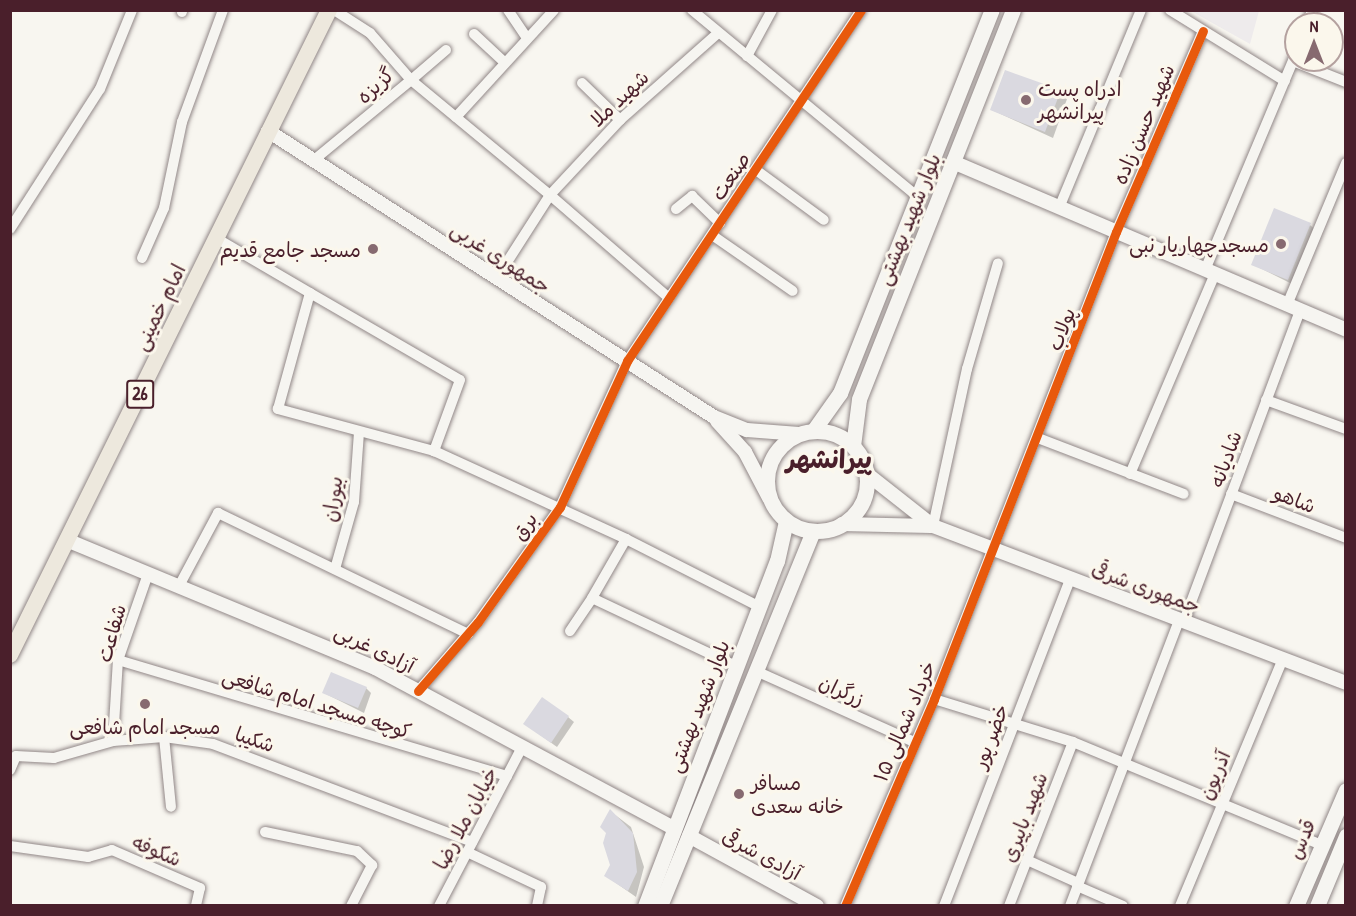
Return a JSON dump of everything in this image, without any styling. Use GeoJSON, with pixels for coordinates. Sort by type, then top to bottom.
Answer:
{"type":"FeatureCollection","features":[{"type":"Feature","properties":{"kind":"main road","name":"امام خمینی"},"geometry":{"type":"LineString","coordinates":[[10,655],[69,541],[329,10]]}},
{"type":"Feature","properties":{"kind":"main road","name":"بلوار شهید بهشتی"},"geometry":{"type":"LineString","coordinates":[[806,433],[840,393],[992,10]]}},
{"type":"Feature","properties":{"kind":"main road","name":"بلوار شهید بهشتی"},"geometry":{"type":"LineString","coordinates":[[853,446],[858,399],[1013,10]]}},
{"type":"Feature","properties":{"kind":"main road"},"geometry":{"type":"LineString","coordinates":[[828,432],[853,446],[866,473],[862,503],[842,524],[813,531],[786,521],[769,498],[771,460],[806,433],[828,432]]}},
{"type":"Feature","properties":{"kind":"main road","name":"بلوار شهید بهشتی"},"geometry":{"type":"LineString","coordinates":[[645,906],[738,667],[786,521]]}},
{"type":"Feature","properties":{"kind":"main road","name":"بلوار شهید بهشتی"},"geometry":{"type":"LineString","coordinates":[[660,906],[813,531]]}},
{"type":"Feature","properties":{"kind":"main road","name":"قدس"},"geometry":{"type":"LineString","coordinates":[[1296,906],[1346,790]]}},
{"type":"Feature","properties":{"kind":"main road","name":"قدس"},"geometry":{"type":"LineString","coordinates":[[1317,906],[1340,862],[1346,836]]}},
{"type":"Feature","properties":{"kind":"street"},"geometry":{"type":"LineString","coordinates":[[10,229],[100,89],[132,10]]}},
{"type":"Feature","properties":{"kind":"street"},"geometry":{"type":"LineString","coordinates":[[142,258],[164,208],[182,122],[223,10]]}},
{"type":"Feature","properties":{"kind":"street","name":"گزیزه"},"geometry":{"type":"LineString","coordinates":[[314,160],[411,80],[370,33],[334,10]]}},
{"type":"Feature","properties":{"kind":"street"},"geometry":{"type":"LineString","coordinates":[[508,10],[526,37]]}},
{"type":"Feature","properties":{"kind":"street"},"geometry":{"type":"LineString","coordinates":[[456,117],[526,37],[554,10]]}},
{"type":"Feature","properties":{"kind":"street"},"geometry":{"type":"LineString","coordinates":[[692,10],[918,197]]}},
{"type":"Feature","properties":{"kind":"street"},"geometry":{"type":"LineString","coordinates":[[747,56],[772,10]]}},
{"type":"Feature","properties":{"kind":"street","name":"صنعت"},"geometry":{"type":"LineString","coordinates":[[627,361],[861,10]]}},
{"type":"Feature","properties":{"kind":"street"},"geometry":{"type":"LineString","coordinates":[[1059,208],[1141,10]]}},
{"type":"Feature","properties":{"kind":"street"},"geometry":{"type":"LineString","coordinates":[[1170,10],[1285,81]]}},
{"type":"Feature","properties":{"kind":"street","name":"شهید حسن زاده"},"geometry":{"type":"LineString","coordinates":[[1116,232],[1203,31]]}},
{"type":"Feature","properties":{"kind":"street","name":"شهید ملا"},"geometry":{"type":"LineString","coordinates":[[497,278],[549,195],[620,120],[718,33]]}},
{"type":"Feature","properties":{"kind":"street"},"geometry":{"type":"LineString","coordinates":[[474,34],[504,62]]}},
{"type":"Feature","properties":{"kind":"street"},"geometry":{"type":"LineString","coordinates":[[446,50],[411,80],[669,298]]}},
{"type":"Feature","properties":{"kind":"street"},"geometry":{"type":"LineString","coordinates":[[1130,474],[1289,72]]}},
{"type":"Feature","properties":{"kind":"street"},"geometry":{"type":"LineString","coordinates":[[1326,72],[1346,82]]}},
{"type":"Feature","properties":{"kind":"street"},"geometry":{"type":"LineString","coordinates":[[582,83],[620,120]]}},
{"type":"Feature","properties":{"kind":"street","name":"جمهوری غربی"},"geometry":{"type":"LineString","coordinates":[[268,131],[714,417]]}},
{"type":"Feature","properties":{"kind":"street"},"geometry":{"type":"LineString","coordinates":[[953,162],[1346,330]]}},
{"type":"Feature","properties":{"kind":"street","name":"شادیانه"},"geometry":{"type":"LineString","coordinates":[[1070,906],[1266,400],[1294,307],[1340,191],[1346,163]]}},
{"type":"Feature","properties":{"kind":"street"},"geometry":{"type":"LineString","coordinates":[[756,170],[824,219]]}},
{"type":"Feature","properties":{"kind":"street"},"geometry":{"type":"LineString","coordinates":[[676,209],[692,196],[720,223]]}},
{"type":"Feature","properties":{"kind":"street","name":"پولاب"},"geometry":{"type":"LineString","coordinates":[[994,549],[1116,232]]}},
{"type":"Feature","properties":{"kind":"street"},"geometry":{"type":"LineString","coordinates":[[712,235],[793,291]]}},
{"type":"Feature","properties":{"kind":"street"},"geometry":{"type":"LineString","coordinates":[[216,238],[460,380],[434,451]]}},
{"type":"Feature","properties":{"kind":"street"},"geometry":{"type":"LineString","coordinates":[[933,526],[967,369],[998,263]]}},
{"type":"Feature","properties":{"kind":"street"},"geometry":{"type":"LineString","coordinates":[[310,293],[278,409],[434,451],[560,507],[758,606]]}},
{"type":"Feature","properties":{"kind":"street","name":"برق"},"geometry":{"type":"LineString","coordinates":[[418,691],[468,634],[560,507],[627,361]]}},
{"type":"Feature","properties":{"kind":"street"},"geometry":{"type":"LineString","coordinates":[[1266,400],[1346,429]]}},
{"type":"Feature","properties":{"kind":"street"},"geometry":{"type":"LineString","coordinates":[[714,417],[747,430],[806,433]]}},
{"type":"Feature","properties":{"kind":"street"},"geometry":{"type":"LineString","coordinates":[[714,417],[745,452],[769,498]]}},
{"type":"Feature","properties":{"kind":"street","name":"بیوران"},"geometry":{"type":"LineString","coordinates":[[335,569],[354,502],[359,432]]}},
{"type":"Feature","properties":{"kind":"street"},"geometry":{"type":"LineString","coordinates":[[1038,438],[1184,494]]}},
{"type":"Feature","properties":{"kind":"street"},"geometry":{"type":"LineString","coordinates":[[866,473],[933,526]]}},
{"type":"Feature","properties":{"kind":"street","name":"شاهو"},"geometry":{"type":"LineString","coordinates":[[1231,494],[1346,538]]}},
{"type":"Feature","properties":{"kind":"street"},"geometry":{"type":"LineString","coordinates":[[179,586],[218,513],[468,634]]}},
{"type":"Feature","properties":{"kind":"street"},"geometry":{"type":"LineString","coordinates":[[842,524],[933,526]]}},
{"type":"Feature","properties":{"kind":"street","name":"جمهوری شرقی"},"geometry":{"type":"LineString","coordinates":[[933,526],[1346,683]]}},
{"type":"Feature","properties":{"kind":"street"},"geometry":{"type":"LineString","coordinates":[[570,631],[626,539]]}},
{"type":"Feature","properties":{"kind":"street","name":"آزادی غربی"},"geometry":{"type":"LineString","coordinates":[[69,541],[288,628],[418,691],[674,828]]}},
{"type":"Feature","properties":{"kind":"street","name":"۱۵ خرداد شمالی"},"geometry":{"type":"LineString","coordinates":[[845,906],[934,699],[994,549]]}},
{"type":"Feature","properties":{"kind":"street","name":"شفاعت"},"geometry":{"type":"LineString","coordinates":[[113,741],[118,660],[148,574]]}},
{"type":"Feature","properties":{"kind":"street","name":"خضر پور"},"geometry":{"type":"LineString","coordinates":[[944,906],[1070,579]]}},
{"type":"Feature","properties":{"kind":"street"},"geometry":{"type":"LineString","coordinates":[[592,598],[738,667]]}},
{"type":"Feature","properties":{"kind":"street","name":"آذریون"},"geometry":{"type":"LineString","coordinates":[[1180,906],[1283,659]]}},
{"type":"Feature","properties":{"kind":"street","name":"کوچه مسجد امام شافعی"},"geometry":{"type":"LineString","coordinates":[[118,660],[507,776]]}},
{"type":"Feature","properties":{"kind":"street","name":"زرگران"},"geometry":{"type":"LineString","coordinates":[[756,671],[914,742]]}},
{"type":"Feature","properties":{"kind":"street"},"geometry":{"type":"LineString","coordinates":[[934,699],[1073,742],[1322,845]]}},
{"type":"Feature","properties":{"kind":"street"},"geometry":{"type":"LineString","coordinates":[[164,737],[171,807]]}},
{"type":"Feature","properties":{"kind":"street","name":"شکیبا"},"geometry":{"type":"LineString","coordinates":[[10,770],[16,756],[54,758],[113,741],[164,737],[213,744],[295,772],[470,847],[541,887],[537,906]]}},
{"type":"Feature","properties":{"kind":"street","name":"شهید باپیری"},"geometry":{"type":"LineString","coordinates":[[1009,906],[1073,742]]}},
{"type":"Feature","properties":{"kind":"street","name":"خیابان ملا رضا"},"geometry":{"type":"LineString","coordinates":[[439,906],[522,747]]}},
{"type":"Feature","properties":{"kind":"street"},"geometry":{"type":"LineString","coordinates":[[265,832],[357,851],[372,865],[351,906]]}},
{"type":"Feature","properties":{"kind":"street","name":"آزادی شرقی"},"geometry":{"type":"LineString","coordinates":[[689,836],[817,906]]}},
{"type":"Feature","properties":{"kind":"street","name":"شکوفه"},"geometry":{"type":"LineString","coordinates":[[10,846],[88,857],[112,850],[200,888],[196,906]]}},
{"type":"Feature","properties":{"kind":"street"},"geometry":{"type":"LineString","coordinates":[[1027,860],[1123,906]]}},
{"type":"Feature","properties":{"kind":"shaded area"},"geometry":{"type":"Polygon","coordinates":[[[1191,11],[1259,11],[1250,44],[1191,11]]]}},
{"type":"Feature","properties":{"kind":"building","name":"ادراه پست پیرانشهر"},"geometry":{"type":"Polygon","coordinates":[[[1005,70],[1061,90],[1045,132],[990,110],[1005,70]]]}},
{"type":"Feature","properties":{"kind":"building","name":"مسجدچهاریار نبی"},"geometry":{"type":"Polygon","coordinates":[[[1274,208],[1311,223],[1288,280],[1251,265],[1274,208]]]}},
{"type":"Feature","properties":{"kind":"building"},"geometry":{"type":"Polygon","coordinates":[[[331,672],[367,687],[358,708],[322,693],[331,672]]]}},
{"type":"Feature","properties":{"kind":"building"},"geometry":{"type":"Polygon","coordinates":[[[542,697],[569,716],[551,743],[523,724],[542,697]]]}},
{"type":"Feature","properties":{"kind":"building"},"geometry":{"type":"Polygon","coordinates":[[[610,809],[633,833],[637,872],[628,891],[604,876],[610,865],[603,843],[606,833],[600,827],[610,809]]]}},
{"type":"Feature","properties":{"kind":"cycle path"},"geometry":{"type":"LineString","coordinates":[[418,691],[478,622],[560,507],[627,361],[861,10]]}},
{"type":"Feature","properties":{"kind":"cycle path"},"geometry":{"type":"LineString","coordinates":[[845,906],[934,699],[1116,232],[1203,31]]}},
{"type":"Feature","properties":{"kind":"place","name":"ادراه پست پیرانشهر"},"geometry":{"type":"Point","coordinates":[1026,100]}},
{"type":"Feature","properties":{"kind":"place","name":"مسجدچهاریار نبی"},"geometry":{"type":"Point","coordinates":[1281,244]}},
{"type":"Feature","properties":{"kind":"place","name":"مسجد جامع قدیم"},"geometry":{"type":"Point","coordinates":[373,249]}},
{"type":"Feature","properties":{"kind":"place","name":"مسجد امام شافعی"},"geometry":{"type":"Point","coordinates":[145,704]}},
{"type":"Feature","properties":{"kind":"place","name":"مسافر خانه سعدی"},"geometry":{"type":"Point","coordinates":[739,794]}},
{"type":"Feature","properties":{"kind":"district","name":"پیرانشهر"},"geometry":{"type":"Point","coordinates":[829,459]}}]}
